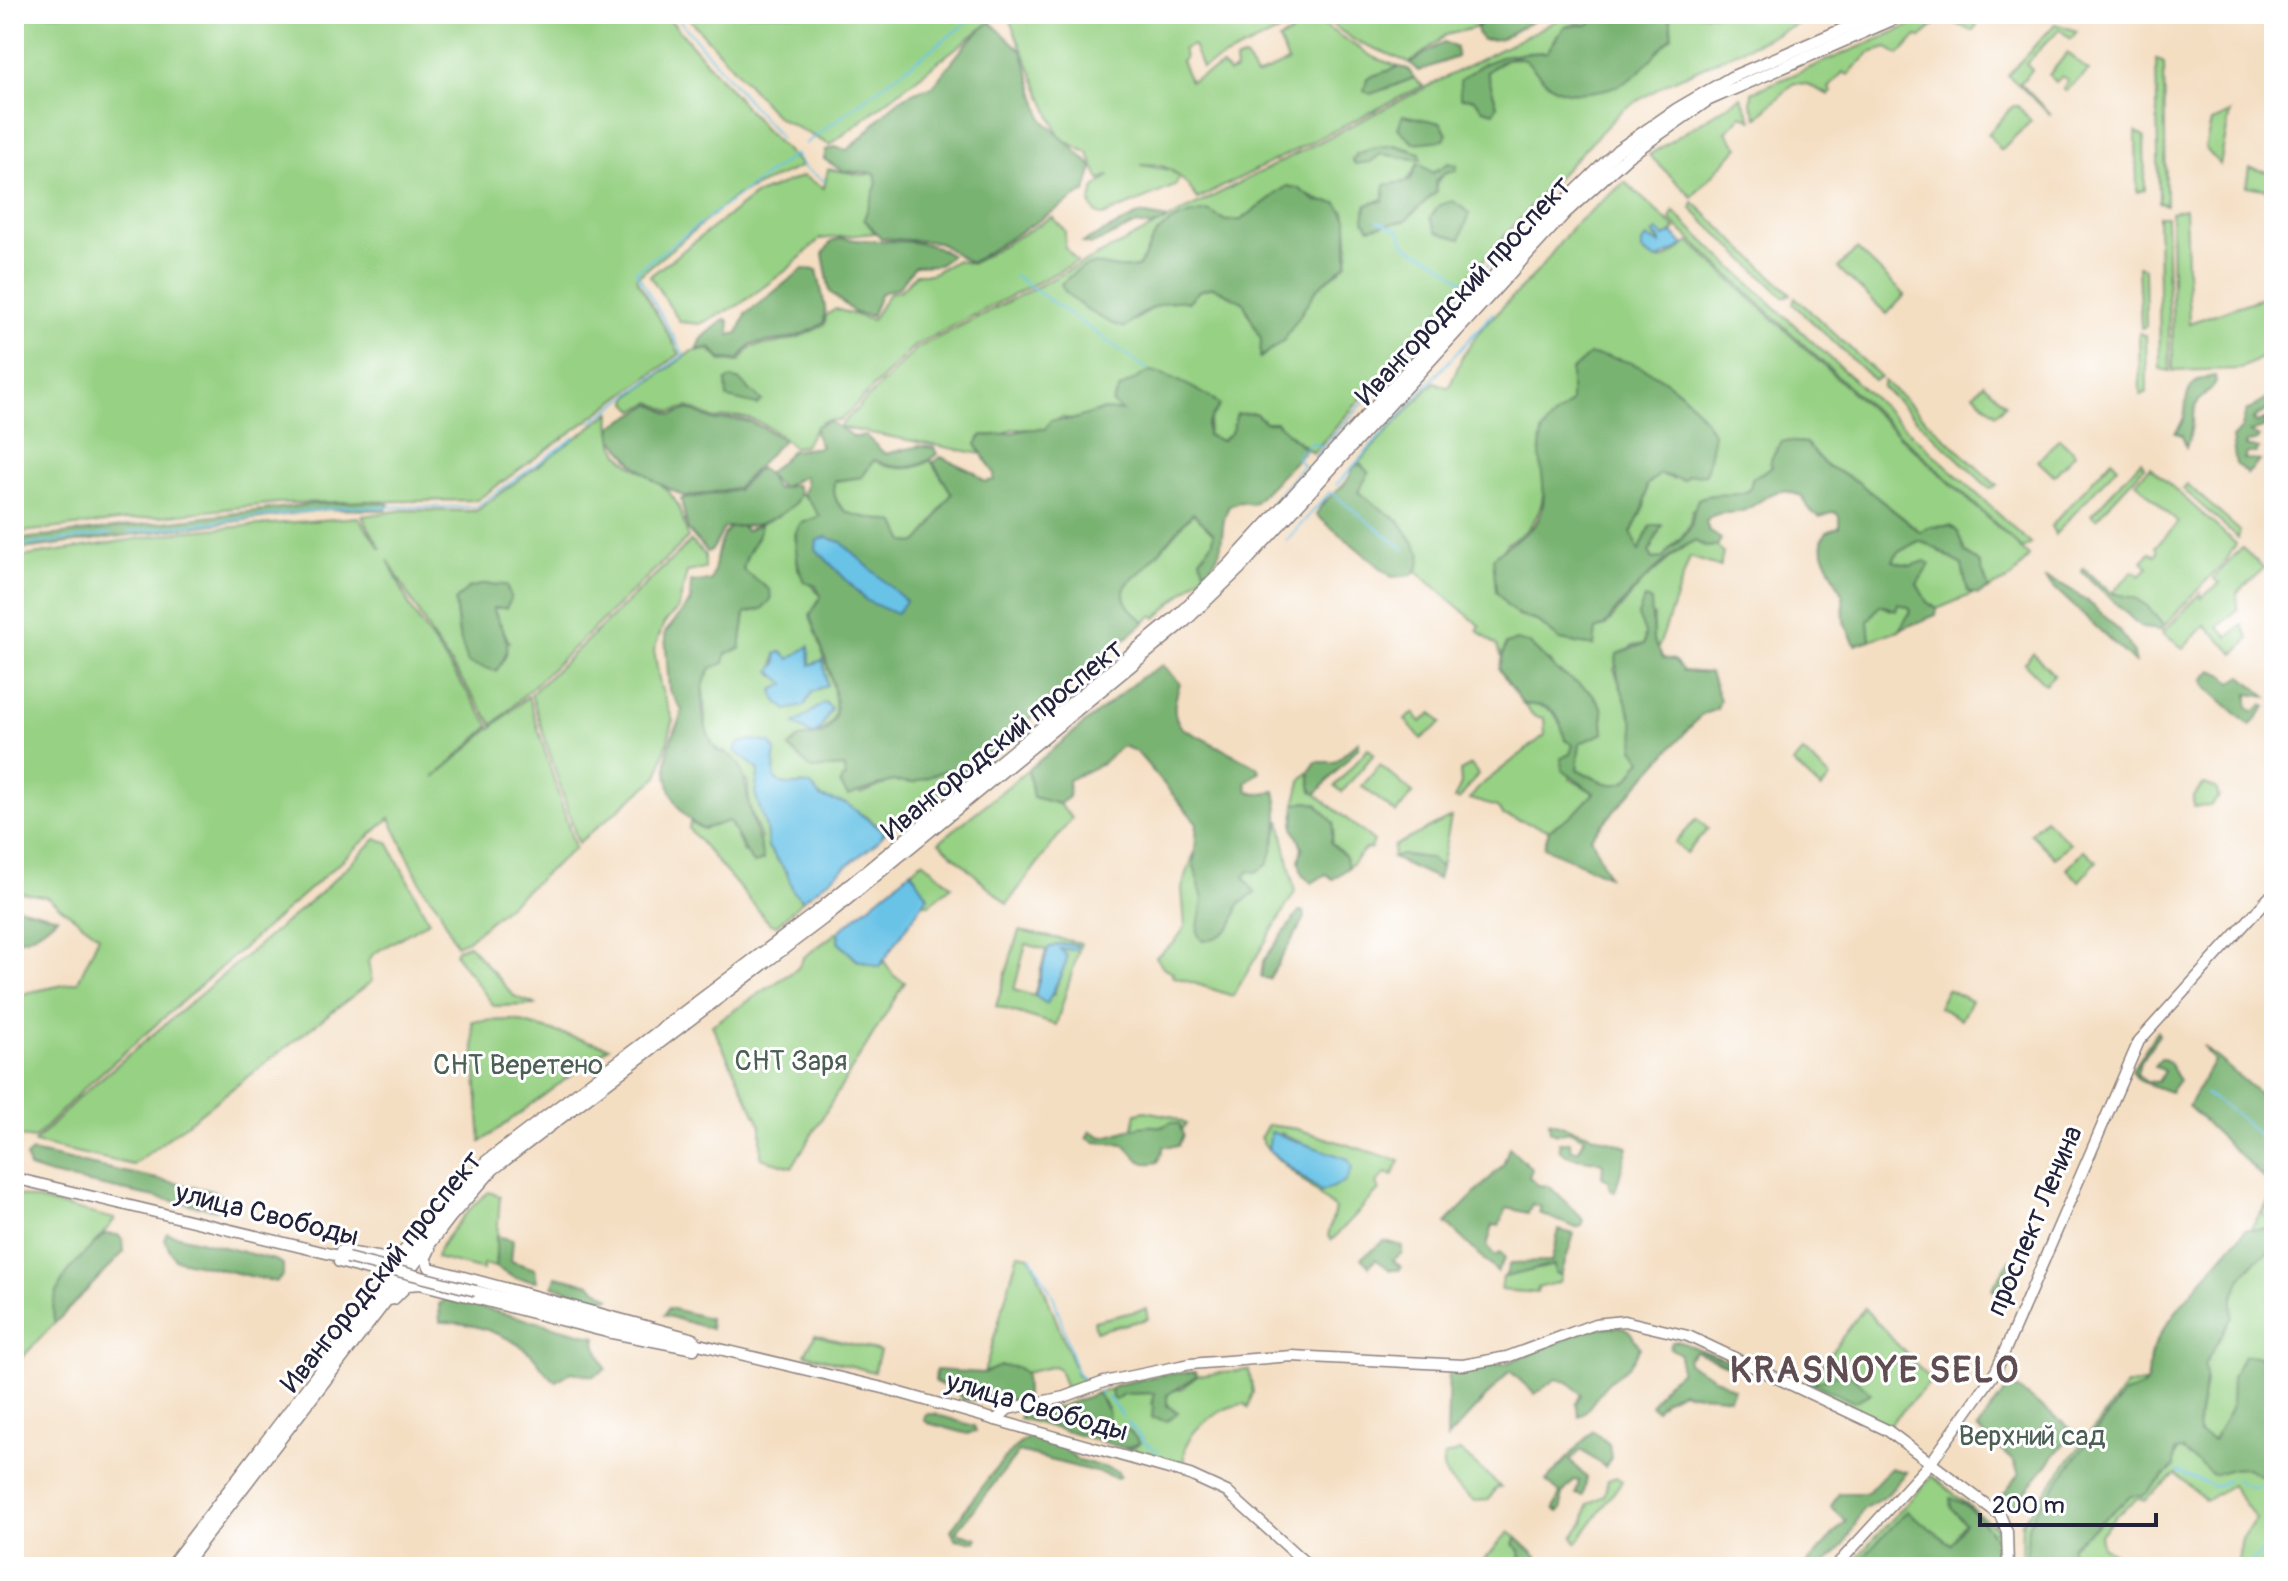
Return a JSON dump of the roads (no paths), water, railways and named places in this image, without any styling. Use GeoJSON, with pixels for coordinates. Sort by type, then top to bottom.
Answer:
{"type":"FeatureCollection","features":[{"type":"Feature","properties":{"kind":"highway","name":"Ивангородский проспект"},"geometry":{"type":"LineString","coordinates":[[182,1567],[386,1300],[475,1172],[507,1143],[818,911],[1175,618],[1231,563],[1537,229],[1608,159],[1677,109],[1732,77],[1879,14]]}},
{"type":"Feature","properties":{"kind":"highway","name":"Ивангородский проспект"},"geometry":{"type":"LineString","coordinates":[[170,1567],[369,1308],[434,1231],[510,1154],[824,918],[1193,614],[1240,568],[1565,213],[1628,156],[1708,100],[1905,14]]}},
{"type":"Feature","properties":{"kind":"main road","name":"проспект Ленина"},"geometry":{"type":"LineString","coordinates":[[1835,1567],[1932,1461],[1985,1390],[2008,1347],[2133,1051],[2154,1022],[2274,892]]}},
{"type":"Feature","properties":{"kind":"main road","name":"улица Свободы"},"geometry":{"type":"LineString","coordinates":[[14,1178],[883,1388],[1209,1481],[1227,1492],[1310,1567]]}},
{"type":"Feature","properties":{"kind":"main road","name":"улица Свободы"},"geometry":{"type":"LineString","coordinates":[[128,1206],[183,1212],[383,1260],[396,1259],[421,1232],[434,1231],[425,1256],[430,1268],[679,1332],[721,1351]]}},
{"type":"Feature","properties":{"kind":"main road","name":"улица Свободы"},"geometry":{"type":"LineString","coordinates":[[128,1206],[183,1225],[371,1271],[384,1281],[369,1308]]}},
{"type":"Feature","properties":{"kind":"main road","name":"улица Свободы"},"geometry":{"type":"LineString","coordinates":[[386,1300],[394,1299],[408,1285],[420,1284],[676,1348],[721,1351]]}},
{"type":"Feature","properties":{"kind":"main road"},"geometry":{"type":"LineString","coordinates":[[996,1420],[1008,1409],[1064,1397],[1104,1382],[1190,1364],[1292,1356],[1463,1365],[1507,1357],[1583,1327],[1624,1321],[1675,1331],[1887,1430],[2000,1515],[2007,1532],[2008,1567]]}},
{"type":"Feature","properties":{"kind":"water"},"geometry":{"type":"Polygon","coordinates":[[[1657,231],[1665,237],[1673,233],[1684,245],[1657,260],[1642,251],[1642,243],[1647,238],[1660,244],[1661,241],[1653,234],[1657,231]]]}},
{"type":"Feature","properties":{"kind":"water"},"geometry":{"type":"Polygon","coordinates":[[[826,537],[841,542],[906,601],[896,614],[867,601],[816,549],[817,540],[826,537]]]}},
{"type":"Feature","properties":{"kind":"water"},"geometry":{"type":"Polygon","coordinates":[[[809,646],[810,665],[823,660],[827,685],[812,692],[804,706],[787,710],[776,701],[773,690],[785,684],[771,671],[777,663],[776,654],[781,652],[790,659],[809,646]]]}},
{"type":"Feature","properties":{"kind":"water"},"geometry":{"type":"Polygon","coordinates":[[[825,702],[831,709],[820,730],[812,735],[795,724],[825,702]]]}},
{"type":"Feature","properties":{"kind":"water"},"geometry":{"type":"Polygon","coordinates":[[[753,740],[771,743],[775,750],[774,778],[779,782],[811,785],[820,797],[847,804],[884,834],[803,900],[793,891],[787,873],[768,847],[766,828],[755,793],[759,770],[735,751],[739,743],[753,740]]]}},
{"type":"Feature","properties":{"kind":"water"},"geometry":{"type":"Polygon","coordinates":[[[911,871],[928,896],[879,967],[857,960],[838,942],[839,931],[911,871]]]}},
{"type":"Feature","properties":{"kind":"water"},"geometry":{"type":"Polygon","coordinates":[[[1060,944],[1077,945],[1076,950],[1060,949],[1067,956],[1066,963],[1047,1004],[1035,996],[1048,948],[1060,944]]]}},
{"type":"Feature","properties":{"kind":"water"},"geometry":{"type":"Polygon","coordinates":[[[1271,1132],[1348,1159],[1352,1168],[1345,1182],[1321,1192],[1268,1149],[1271,1132]]]}},
{"type":"Feature","properties":{"kind":"waterway"},"geometry":{"type":"LineString","coordinates":[[674,14],[781,139]]}},
{"type":"Feature","properties":{"kind":"waterway"},"geometry":{"type":"LineString","coordinates":[[805,144],[978,14]]}},
{"type":"Feature","properties":{"kind":"waterway"},"geometry":{"type":"LineString","coordinates":[[592,422],[684,355],[636,271],[795,154],[804,168],[825,181]]}},
{"type":"Feature","properties":{"kind":"waterway"},"geometry":{"type":"LineString","coordinates":[[1378,221],[1399,230],[1406,246],[1436,260],[1468,285]]}},
{"type":"Feature","properties":{"kind":"waterway"},"geometry":{"type":"LineString","coordinates":[[1315,456],[1513,237]]}},
{"type":"Feature","properties":{"kind":"waterway"},"geometry":{"type":"LineString","coordinates":[[1014,275],[1147,369]]}},
{"type":"Feature","properties":{"kind":"waterway"},"geometry":{"type":"LineString","coordinates":[[1336,485],[1493,313]]}},
{"type":"Feature","properties":{"kind":"waterway"},"geometry":{"type":"LineString","coordinates":[[129,532],[344,507],[476,507],[575,437]]}},
{"type":"Feature","properties":{"kind":"waterway"},"geometry":{"type":"LineString","coordinates":[[1271,504],[1303,466],[1297,456],[1311,443],[1322,446]]}},
{"type":"Feature","properties":{"kind":"waterway"},"geometry":{"type":"LineString","coordinates":[[1286,541],[1330,492],[1405,550]]}},
{"type":"Feature","properties":{"kind":"waterway"},"geometry":{"type":"LineString","coordinates":[[14,547],[111,534]]}},
{"type":"Feature","properties":{"kind":"waterway"},"geometry":{"type":"LineString","coordinates":[[2205,1094],[2255,1131],[2274,1161]]}},
{"type":"Feature","properties":{"kind":"waterway"},"geometry":{"type":"LineString","coordinates":[[1031,1256],[1054,1298],[1077,1372],[1086,1381],[1095,1380]]}},
{"type":"Feature","properties":{"kind":"waterway"},"geometry":{"type":"LineString","coordinates":[[1107,1397],[1123,1416]]}},
{"type":"Feature","properties":{"kind":"waterway"},"geometry":{"type":"LineString","coordinates":[[1127,1421],[1146,1444],[1159,1452]]}},
{"type":"Feature","properties":{"kind":"waterway"},"geometry":{"type":"LineString","coordinates":[[2177,1471],[2215,1487],[2228,1480]]}},
{"type":"Feature","properties":{"kind":"waterway"},"geometry":{"type":"LineString","coordinates":[[2235,1479],[2254,1487],[2274,1481]]}},
{"type":"Feature","properties":{"kind":"waterway"},"geometry":{"type":"LineString","coordinates":[[2247,1566],[2274,1542]]}},
{"type":"Feature","properties":{"kind":"district","name":"KRASNOYE SELO"},"geometry":{"type":"Point","coordinates":[1875,1370]}},
{"type":"Feature","properties":{"kind":"park label","name":"СНТ Заря"},"geometry":{"type":"Point","coordinates":[791,1061]}},
{"type":"Feature","properties":{"kind":"park label","name":"СНТ Веретено"},"geometry":{"type":"Point","coordinates":[518,1065]}},
{"type":"Feature","properties":{"kind":"park label","name":"Верхний сад"},"geometry":{"type":"Point","coordinates":[2032,1436]}}]}
